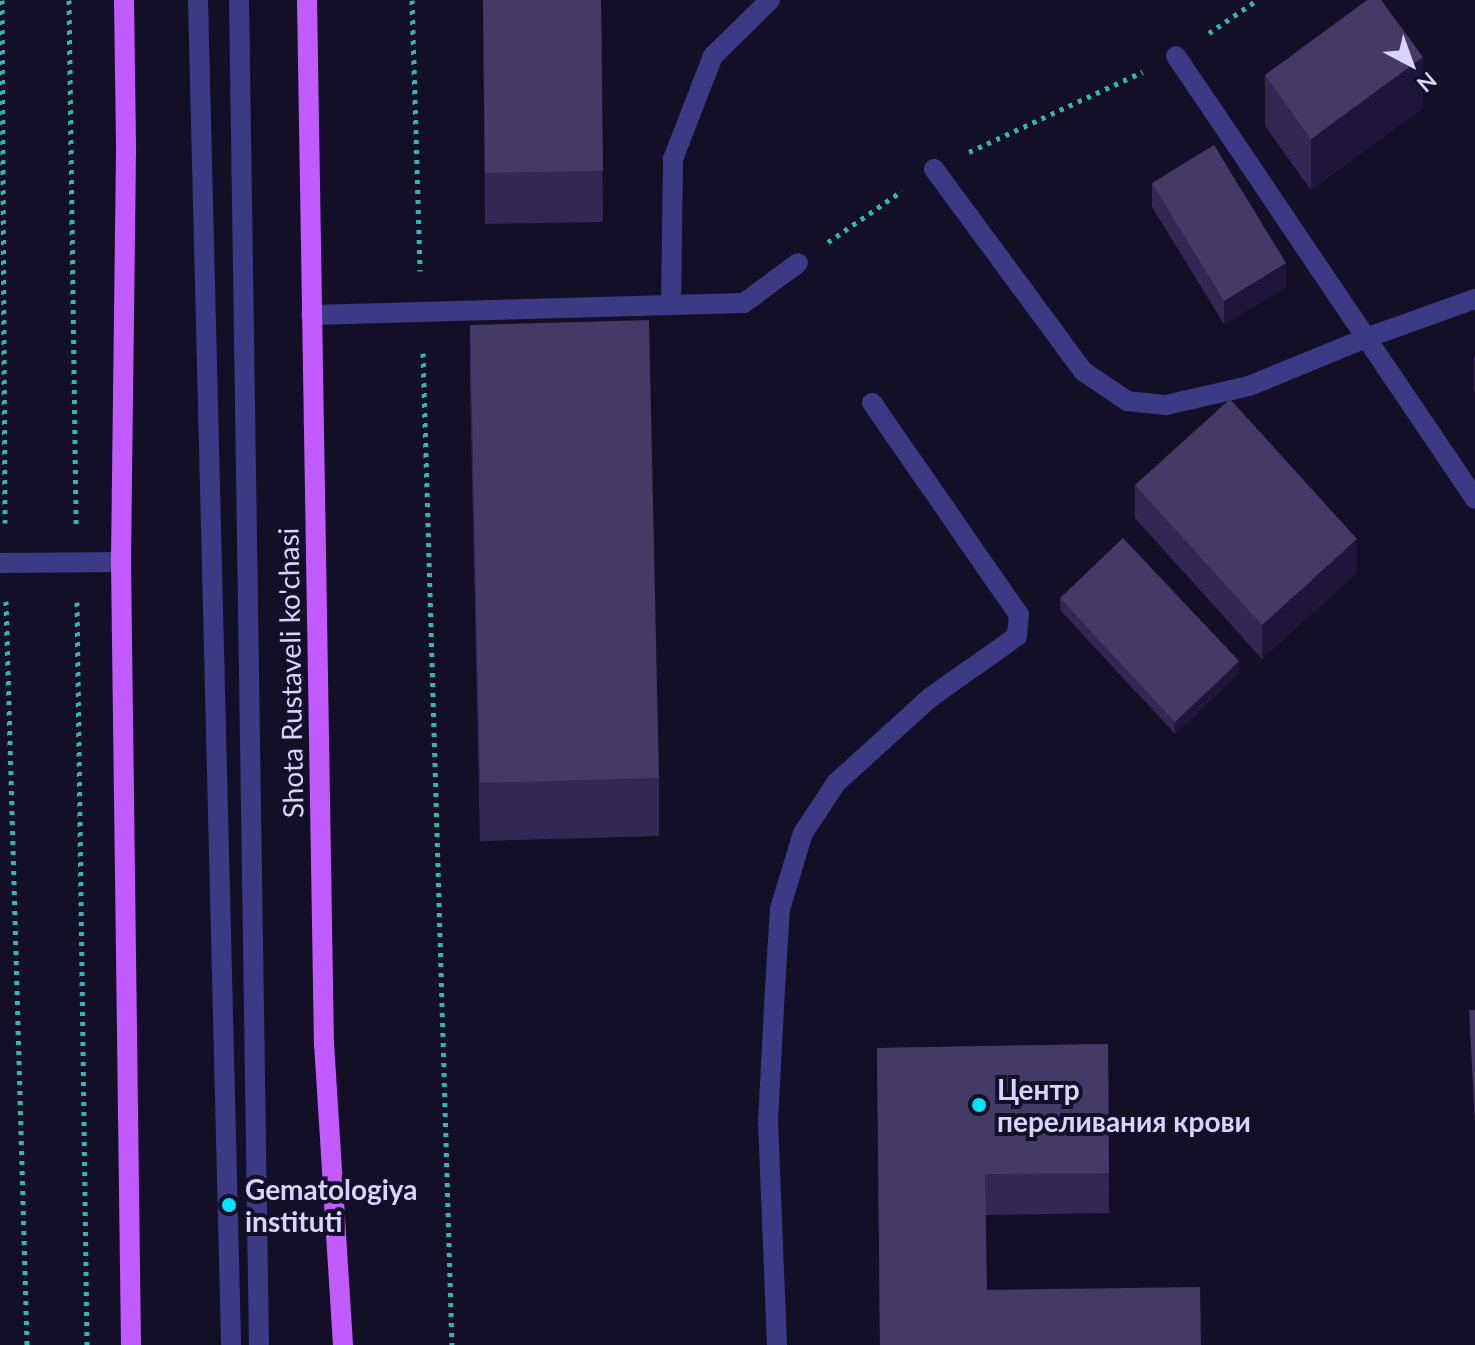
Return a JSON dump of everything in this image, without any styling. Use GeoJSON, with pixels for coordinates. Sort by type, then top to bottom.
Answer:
{"type":"FeatureCollection","features":[{"type":"Feature","properties":{"kind":"main road"},"geometry":{"type":"LineString","coordinates":[[124,0],[126,151],[121,562],[131,1345]]}},
{"type":"Feature","properties":{"kind":"main road","name":"Shota Rustaveli ko'chasi"},"geometry":{"type":"LineString","coordinates":[[307,0],[324,1043],[343,1345]]}},
{"type":"Feature","properties":{"kind":"lane"},"geometry":{"type":"LineString","coordinates":[[198,0],[231,1345]]}},
{"type":"Feature","properties":{"kind":"lane"},"geometry":{"type":"LineString","coordinates":[[239,0],[259,1345]]}},
{"type":"Feature","properties":{"kind":"lane"},"geometry":{"type":"LineString","coordinates":[[671,305],[673,159],[713,56],[770,0]]}},
{"type":"Feature","properties":{"kind":"lane"},"geometry":{"type":"LineString","coordinates":[[1176,56],[1475,499]]}},
{"type":"Feature","properties":{"kind":"lane"},"geometry":{"type":"LineString","coordinates":[[934,169],[1083,371],[1127,401],[1166,405],[1249,386],[1366,338],[1475,299]]}},
{"type":"Feature","properties":{"kind":"lane"},"geometry":{"type":"LineString","coordinates":[[311,315],[744,303],[798,263]]}},
{"type":"Feature","properties":{"kind":"lane"},"geometry":{"type":"LineString","coordinates":[[777,1345],[768,1122],[780,909],[803,833],[836,783],[931,697],[1017,636],[1019,615],[872,403]]}},
{"type":"Feature","properties":{"kind":"lane"},"geometry":{"type":"LineString","coordinates":[[2,563],[121,562]]}},
{"type":"Feature","properties":{"kind":"path"},"geometry":{"type":"LineString","coordinates":[[2,0],[2,563],[27,1345]]}},
{"type":"Feature","properties":{"kind":"path"},"geometry":{"type":"LineString","coordinates":[[69,0],[87,1345]]}},
{"type":"Feature","properties":{"kind":"path"},"geometry":{"type":"LineString","coordinates":[[412,0],[452,1345]]}},
{"type":"Feature","properties":{"kind":"path"},"geometry":{"type":"LineString","coordinates":[[798,263],[934,169],[1176,56],[1257,0]]}},
{"type":"Feature","properties":{"kind":"building"},"geometry":{"type":"Polygon","coordinates":[[[483,0],[601,0],[603,171],[485,173],[483,0]]]}},
{"type":"Feature","properties":{"kind":"building"},"geometry":{"type":"Polygon","coordinates":[[[1367,0],[1381,0],[1423,57],[1311,139],[1265,75],[1367,0]]]}},
{"type":"Feature","properties":{"kind":"building"},"geometry":{"type":"Polygon","coordinates":[[[1214,145],[1286,263],[1224,301],[1152,183],[1214,145]]]}},
{"type":"Feature","properties":{"kind":"building"},"geometry":{"type":"Polygon","coordinates":[[[649,320],[659,778],[480,783],[470,325],[649,320]]]}},
{"type":"Feature","properties":{"kind":"building"},"geometry":{"type":"Polygon","coordinates":[[[1230,399],[1357,539],[1262,625],[1135,485],[1230,399]]]}},
{"type":"Feature","properties":{"kind":"building"},"geometry":{"type":"Polygon","coordinates":[[[1123,538],[1239,661],[1175,722],[1060,598],[1123,538]]]}},
{"type":"Feature","properties":{"kind":"building"},"geometry":{"type":"Polygon","coordinates":[[[1469,1010],[1475,1010],[1475,1123],[1469,1010]]]}},
{"type":"Feature","properties":{"kind":"building"},"geometry":{"type":"Polygon","coordinates":[[[1108,1044],[1109,1173],[985,1174],[987,1290],[1200,1287],[1201,1345],[880,1345],[877,1048],[1108,1044]]]}},
{"type":"Feature","properties":{"kind":"place","name":"Центр переливания крови"},"geometry":{"type":"Point","coordinates":[979,1105]}},
{"type":"Feature","properties":{"kind":"place","name":"Gematologiya instituti"},"geometry":{"type":"Point","coordinates":[229,1205]}}]}
